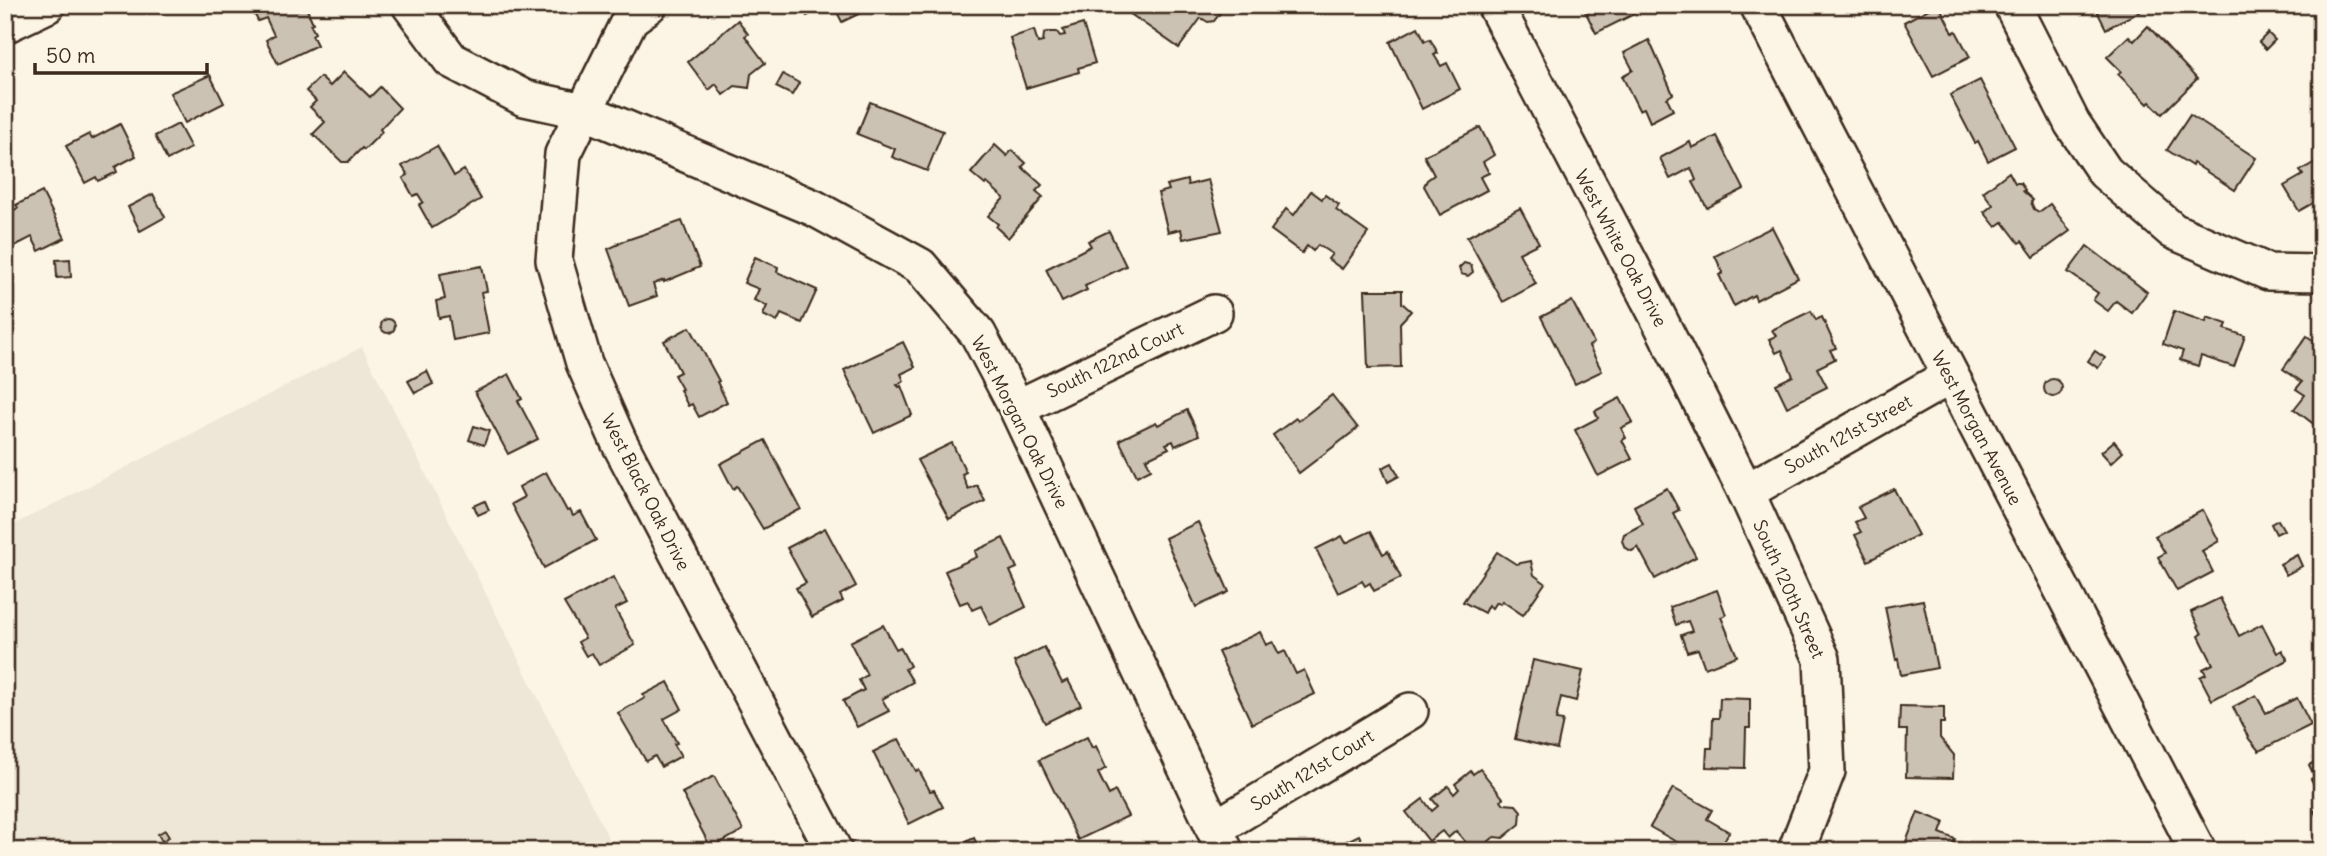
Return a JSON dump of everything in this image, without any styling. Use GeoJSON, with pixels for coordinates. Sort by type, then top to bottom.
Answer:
{"type":"FeatureCollection","features":[{"type":"Feature","properties":{"kind":"street"},"geometry":{"type":"LineString","coordinates":[[5,25],[47,5]]}},
{"type":"Feature","properties":{"kind":"street","name":"West Morgan Oak Drive"},"geometry":{"type":"LineString","coordinates":[[410,5],[451,60],[524,98],[584,111],[814,208],[920,266],[978,334],[1017,408],[1219,840]]}},
{"type":"Feature","properties":{"kind":"street","name":"West Black Oak Drive"},"geometry":{"type":"LineString","coordinates":[[649,5],[630,19],[563,154],[554,260],[584,363],[618,442],[834,851]]}},
{"type":"Feature","properties":{"kind":"street","name":"West White Oak Drive"},"geometry":{"type":"LineString","coordinates":[[1495,5],[1746,492]]}},
{"type":"Feature","properties":{"kind":"street","name":"West Morgan Avenue"},"geometry":{"type":"LineString","coordinates":[[1758,5],[2197,851]]}},
{"type":"Feature","properties":{"kind":"street"},"geometry":{"type":"LineString","coordinates":[[2012,5],[2072,123],[2105,172],[2173,231],[2268,272],[2322,273]]}},
{"type":"Feature","properties":{"kind":"street","name":"South 122nd Court"},"geometry":{"type":"LineString","coordinates":[[1017,408],[1214,313]]}},
{"type":"Feature","properties":{"kind":"street","name":"South 121st Street"},"geometry":{"type":"LineString","coordinates":[[1746,492],[1950,376]]}},
{"type":"Feature","properties":{"kind":"street","name":"South 120th Street"},"geometry":{"type":"LineString","coordinates":[[1746,492],[1822,659],[1828,771],[1796,851]]}},
{"type":"Feature","properties":{"kind":"street","name":"South 121st Court"},"geometry":{"type":"LineString","coordinates":[[1219,840],[1410,711]]}},
{"type":"Feature","properties":{"kind":"shaded area"},"geometry":{"type":"Polygon","coordinates":[[[362,347],[615,851],[5,851],[5,529],[362,347]]]}},
{"type":"Feature","properties":{"kind":"building"},"geometry":{"type":"Polygon","coordinates":[[[250,5],[305,5],[313,23],[310,24],[315,33],[312,35],[317,45],[278,64],[266,40],[274,35],[266,18],[258,21],[250,5]]]}},
{"type":"Feature","properties":{"kind":"building"},"geometry":{"type":"Polygon","coordinates":[[[801,5],[867,5],[869,9],[842,22],[834,6],[829,9],[827,6],[807,16],[801,5]]]}},
{"type":"Feature","properties":{"kind":"building"},"geometry":{"type":"Polygon","coordinates":[[[1217,5],[1220,13],[1214,21],[1208,22],[1201,18],[1179,48],[1119,6],[1217,5]]]}},
{"type":"Feature","properties":{"kind":"building"},"geometry":{"type":"Polygon","coordinates":[[[1629,5],[1634,14],[1596,33],[1583,7],[1629,5]]]}},
{"type":"Feature","properties":{"kind":"building"},"geometry":{"type":"Polygon","coordinates":[[[1939,5],[1953,33],[1956,31],[1970,57],[1933,76],[1904,22],[1939,5]]]}},
{"type":"Feature","properties":{"kind":"building"},"geometry":{"type":"Polygon","coordinates":[[[2081,5],[2152,5],[2106,29],[2095,7],[2084,13],[2081,5]]]}},
{"type":"Feature","properties":{"kind":"building"},"geometry":{"type":"Polygon","coordinates":[[[738,20],[748,34],[745,36],[765,63],[751,74],[749,88],[735,86],[723,95],[716,84],[709,90],[688,62],[738,20]]]}},
{"type":"Feature","properties":{"kind":"building"},"geometry":{"type":"Polygon","coordinates":[[[1083,24],[1095,63],[1078,68],[1079,72],[1026,88],[1010,38],[1034,30],[1038,43],[1043,42],[1047,32],[1065,35],[1063,30],[1083,24]]]}},
{"type":"Feature","properties":{"kind":"building"},"geometry":{"type":"Polygon","coordinates":[[[2148,26],[2197,79],[2162,114],[2118,74],[2121,71],[2107,57],[2129,36],[2134,41],[2148,26]]]}},
{"type":"Feature","properties":{"kind":"building"},"geometry":{"type":"Polygon","coordinates":[[[1418,27],[1425,41],[1430,39],[1438,53],[1434,55],[1441,66],[1447,63],[1460,89],[1422,109],[1390,42],[1418,27]]]}},
{"type":"Feature","properties":{"kind":"building"},"geometry":{"type":"Polygon","coordinates":[[[2268,33],[2275,40],[2266,49],[2259,42],[2268,33]]]}},
{"type":"Feature","properties":{"kind":"building"},"geometry":{"type":"Polygon","coordinates":[[[1649,40],[1673,94],[1667,98],[1673,110],[1650,122],[1644,108],[1639,110],[1622,76],[1633,70],[1624,53],[1649,40]]]}},
{"type":"Feature","properties":{"kind":"building"},"geometry":{"type":"Polygon","coordinates":[[[344,72],[370,97],[380,87],[400,108],[380,129],[382,132],[348,162],[342,162],[313,134],[325,122],[310,107],[316,101],[306,91],[320,77],[330,86],[344,72]]]}},
{"type":"Feature","properties":{"kind":"building"},"geometry":{"type":"Polygon","coordinates":[[[783,74],[799,83],[792,95],[776,87],[783,74]]]}},
{"type":"Feature","properties":{"kind":"building"},"geometry":{"type":"Polygon","coordinates":[[[210,75],[224,103],[185,123],[170,93],[210,75]]]}},
{"type":"Feature","properties":{"kind":"building"},"geometry":{"type":"Polygon","coordinates":[[[1980,80],[2015,147],[1988,161],[1978,141],[1975,143],[1950,95],[1980,80]]]}},
{"type":"Feature","properties":{"kind":"building"},"geometry":{"type":"Polygon","coordinates":[[[870,102],[943,131],[927,171],[892,157],[895,149],[857,134],[870,102]]]}},
{"type":"Feature","properties":{"kind":"building"},"geometry":{"type":"Polygon","coordinates":[[[2190,115],[2256,158],[2235,190],[2167,150],[2190,115]]]}},
{"type":"Feature","properties":{"kind":"building"},"geometry":{"type":"Polygon","coordinates":[[[120,124],[136,156],[115,167],[117,172],[98,181],[96,177],[85,183],[66,146],[89,134],[92,139],[120,124]]]}},
{"type":"Feature","properties":{"kind":"building"},"geometry":{"type":"Polygon","coordinates":[[[178,124],[191,148],[167,160],[155,136],[178,124]]]}},
{"type":"Feature","properties":{"kind":"building"},"geometry":{"type":"Polygon","coordinates":[[[1480,127],[1494,155],[1483,162],[1489,173],[1480,177],[1487,190],[1440,215],[1424,186],[1434,175],[1424,156],[1480,127]]]}},
{"type":"Feature","properties":{"kind":"building"},"geometry":{"type":"Polygon","coordinates":[[[1717,136],[1744,189],[1707,208],[1693,182],[1696,180],[1691,168],[1670,179],[1660,158],[1690,142],[1692,148],[1717,136]]]}},
{"type":"Feature","properties":{"kind":"building"},"geometry":{"type":"Polygon","coordinates":[[[995,145],[1007,156],[1012,150],[1026,163],[1022,167],[1042,185],[1036,191],[1043,197],[1008,238],[988,216],[1004,198],[971,173],[995,145]]]}},
{"type":"Feature","properties":{"kind":"building"},"geometry":{"type":"Polygon","coordinates":[[[437,146],[454,176],[464,170],[481,199],[432,228],[419,205],[423,202],[418,194],[413,196],[403,178],[408,175],[402,166],[437,146]]]}},
{"type":"Feature","properties":{"kind":"building"},"geometry":{"type":"Polygon","coordinates":[[[2322,158],[2322,198],[2299,211],[2284,186],[2303,175],[2300,171],[2322,158]]]}},
{"type":"Feature","properties":{"kind":"building"},"geometry":{"type":"Polygon","coordinates":[[[2009,172],[2015,183],[2020,183],[2025,190],[2023,191],[2033,200],[2031,202],[2034,209],[2039,212],[2050,204],[2070,231],[2034,257],[2003,222],[1996,227],[1984,212],[1993,205],[1983,192],[2009,172]]]}},
{"type":"Feature","properties":{"kind":"building"},"geometry":{"type":"Polygon","coordinates":[[[1187,180],[1188,185],[1208,180],[1222,231],[1183,239],[1181,229],[1168,232],[1158,193],[1169,190],[1167,185],[1187,180]]]}},
{"type":"Feature","properties":{"kind":"building"},"geometry":{"type":"Polygon","coordinates":[[[1311,191],[1322,199],[1325,195],[1339,205],[1336,210],[1368,233],[1342,269],[1328,259],[1332,254],[1318,245],[1313,251],[1307,246],[1302,253],[1271,230],[1286,209],[1294,215],[1311,191]]]}},
{"type":"Feature","properties":{"kind":"building"},"geometry":{"type":"Polygon","coordinates":[[[42,192],[65,238],[39,251],[32,237],[5,251],[5,215],[18,208],[16,205],[42,192]]]}},
{"type":"Feature","properties":{"kind":"building"},"geometry":{"type":"Polygon","coordinates":[[[153,194],[165,217],[140,231],[128,207],[153,194]]]}},
{"type":"Feature","properties":{"kind":"building"},"geometry":{"type":"Polygon","coordinates":[[[1520,208],[1539,243],[1519,253],[1536,284],[1503,302],[1467,237],[1520,208]]]}},
{"type":"Feature","properties":{"kind":"building"},"geometry":{"type":"Polygon","coordinates":[[[682,221],[700,267],[653,284],[657,296],[629,306],[608,249],[682,221]]]}},
{"type":"Feature","properties":{"kind":"building"},"geometry":{"type":"Polygon","coordinates":[[[1772,227],[1798,278],[1756,300],[1754,295],[1734,306],[1719,275],[1723,273],[1715,256],[1772,227]]]}},
{"type":"Feature","properties":{"kind":"building"},"geometry":{"type":"Polygon","coordinates":[[[1109,231],[1126,266],[1085,286],[1087,290],[1062,302],[1046,269],[1091,246],[1088,241],[1109,231]]]}},
{"type":"Feature","properties":{"kind":"building"},"geometry":{"type":"Polygon","coordinates":[[[2087,246],[2147,292],[2132,313],[2116,301],[2108,311],[2093,300],[2098,293],[2068,272],[2087,246]]]}},
{"type":"Feature","properties":{"kind":"building"},"geometry":{"type":"Polygon","coordinates":[[[755,257],[778,267],[777,272],[817,290],[802,323],[781,314],[777,322],[763,315],[767,306],[754,300],[759,289],[744,283],[755,257]]]}},
{"type":"Feature","properties":{"kind":"building"},"geometry":{"type":"Polygon","coordinates":[[[70,259],[71,277],[57,278],[56,260],[70,259]]]}},
{"type":"Feature","properties":{"kind":"building"},"geometry":{"type":"Polygon","coordinates":[[[1464,263],[1471,265],[1473,272],[1468,276],[1461,274],[1459,268],[1464,263]]]}},
{"type":"Feature","properties":{"kind":"building"},"geometry":{"type":"Polygon","coordinates":[[[482,266],[487,291],[481,292],[489,333],[453,340],[449,316],[439,318],[436,301],[445,299],[440,274],[482,266]]]}},
{"type":"Feature","properties":{"kind":"building"},"geometry":{"type":"Polygon","coordinates":[[[1365,290],[1402,290],[1402,303],[1411,311],[1400,323],[1401,367],[1368,368],[1365,290]]]}},
{"type":"Feature","properties":{"kind":"building"},"geometry":{"type":"Polygon","coordinates":[[[1572,301],[1594,343],[1589,346],[1602,371],[1575,384],[1541,317],[1572,301]]]}},
{"type":"Feature","properties":{"kind":"building"},"geometry":{"type":"Polygon","coordinates":[[[1811,311],[1816,320],[1822,317],[1836,348],[1830,350],[1835,359],[1817,368],[1827,387],[1787,407],[1776,384],[1793,376],[1782,350],[1776,353],[1769,339],[1776,336],[1772,330],[1811,311]]]}},
{"type":"Feature","properties":{"kind":"building"},"geometry":{"type":"Polygon","coordinates":[[[2174,311],[2206,322],[2207,317],[2227,324],[2225,329],[2245,336],[2234,367],[2201,356],[2198,366],[2180,360],[2183,351],[2163,344],[2174,311]]]}},
{"type":"Feature","properties":{"kind":"building"},"geometry":{"type":"Polygon","coordinates":[[[385,319],[391,319],[395,326],[391,333],[385,333],[381,329],[381,323],[385,319]]]}},
{"type":"Feature","properties":{"kind":"building"},"geometry":{"type":"Polygon","coordinates":[[[690,327],[719,381],[717,382],[727,402],[699,417],[692,404],[688,406],[680,390],[682,389],[674,375],[680,372],[664,341],[690,327]]]}},
{"type":"Feature","properties":{"kind":"building"},"geometry":{"type":"Polygon","coordinates":[[[2307,336],[2322,347],[2322,416],[2315,425],[2294,409],[2305,395],[2296,389],[2302,382],[2283,369],[2307,336]]]}},
{"type":"Feature","properties":{"kind":"building"},"geometry":{"type":"Polygon","coordinates":[[[903,342],[915,367],[901,374],[904,381],[897,385],[901,386],[912,415],[874,433],[844,370],[903,342]]]}},
{"type":"Feature","properties":{"kind":"building"},"geometry":{"type":"Polygon","coordinates":[[[2095,351],[2105,358],[2098,368],[2088,361],[2095,351]]]}},
{"type":"Feature","properties":{"kind":"building"},"geometry":{"type":"Polygon","coordinates":[[[427,371],[433,384],[415,393],[408,381],[427,371]]]}},
{"type":"Feature","properties":{"kind":"building"},"geometry":{"type":"Polygon","coordinates":[[[509,374],[522,399],[518,401],[538,439],[508,454],[475,392],[509,374]]]}},
{"type":"Feature","properties":{"kind":"building"},"geometry":{"type":"Polygon","coordinates":[[[2053,379],[2059,382],[2062,388],[2059,394],[2053,397],[2047,394],[2044,388],[2047,382],[2053,379]]]}},
{"type":"Feature","properties":{"kind":"building"},"geometry":{"type":"Polygon","coordinates":[[[1332,395],[1358,428],[1299,473],[1273,435],[1296,418],[1298,421],[1332,395]]]}},
{"type":"Feature","properties":{"kind":"building"},"geometry":{"type":"Polygon","coordinates":[[[1620,398],[1633,422],[1621,428],[1626,438],[1622,440],[1632,459],[1598,476],[1575,430],[1598,418],[1595,411],[1620,398]]]}},
{"type":"Feature","properties":{"kind":"building"},"geometry":{"type":"Polygon","coordinates":[[[1187,410],[1199,435],[1175,446],[1173,441],[1166,444],[1169,448],[1146,459],[1151,469],[1137,476],[1119,440],[1187,410]]]}},
{"type":"Feature","properties":{"kind":"building"},"geometry":{"type":"Polygon","coordinates":[[[474,426],[489,431],[484,445],[469,440],[474,426]]]}},
{"type":"Feature","properties":{"kind":"building"},"geometry":{"type":"Polygon","coordinates":[[[765,440],[801,509],[763,529],[737,486],[733,489],[720,464],[765,440]]]}},
{"type":"Feature","properties":{"kind":"building"},"geometry":{"type":"Polygon","coordinates":[[[2114,441],[2123,452],[2111,463],[2101,452],[2114,441]]]}},
{"type":"Feature","properties":{"kind":"building"},"geometry":{"type":"Polygon","coordinates":[[[952,443],[966,472],[962,474],[968,489],[977,485],[985,501],[949,519],[917,460],[952,443]]]}},
{"type":"Feature","properties":{"kind":"building"},"geometry":{"type":"Polygon","coordinates":[[[1392,463],[1399,476],[1388,482],[1382,468],[1392,463]]]}},
{"type":"Feature","properties":{"kind":"building"},"geometry":{"type":"Polygon","coordinates":[[[546,472],[567,511],[570,510],[573,516],[581,512],[596,540],[544,568],[511,504],[524,497],[519,487],[546,472]]]}},
{"type":"Feature","properties":{"kind":"building"},"geometry":{"type":"Polygon","coordinates":[[[1667,488],[1679,510],[1673,513],[1696,557],[1655,579],[1638,547],[1632,551],[1625,548],[1622,541],[1624,534],[1643,524],[1634,506],[1667,488]]]}},
{"type":"Feature","properties":{"kind":"building"},"geometry":{"type":"Polygon","coordinates":[[[1894,489],[1918,535],[1868,561],[1855,535],[1861,532],[1855,522],[1864,518],[1858,507],[1894,489]]]}},
{"type":"Feature","properties":{"kind":"building"},"geometry":{"type":"Polygon","coordinates":[[[485,501],[489,510],[478,515],[474,506],[485,501]]]}},
{"type":"Feature","properties":{"kind":"building"},"geometry":{"type":"Polygon","coordinates":[[[2203,510],[2219,541],[2202,551],[2213,572],[2177,591],[2158,557],[2165,553],[2155,536],[2203,510]]]}},
{"type":"Feature","properties":{"kind":"building"},"geometry":{"type":"Polygon","coordinates":[[[2278,520],[2284,530],[2276,534],[2271,524],[2278,520]]]}},
{"type":"Feature","properties":{"kind":"building"},"geometry":{"type":"Polygon","coordinates":[[[1198,522],[1229,592],[1196,607],[1165,538],[1198,522]]]}},
{"type":"Feature","properties":{"kind":"building"},"geometry":{"type":"Polygon","coordinates":[[[825,528],[856,586],[840,595],[843,601],[812,617],[796,588],[806,583],[787,548],[825,528]]]}},
{"type":"Feature","properties":{"kind":"building"},"geometry":{"type":"Polygon","coordinates":[[[1371,531],[1383,554],[1388,551],[1401,578],[1374,591],[1370,583],[1365,586],[1362,581],[1338,593],[1316,549],[1342,536],[1346,543],[1371,531]]]}},
{"type":"Feature","properties":{"kind":"building"},"geometry":{"type":"Polygon","coordinates":[[[1003,538],[1017,568],[1010,571],[1026,607],[990,625],[981,606],[972,610],[968,601],[960,604],[945,571],[977,557],[975,551],[1003,538]]]}},
{"type":"Feature","properties":{"kind":"building"},"geometry":{"type":"Polygon","coordinates":[[[1497,552],[1516,564],[1531,561],[1534,575],[1545,583],[1523,615],[1502,601],[1500,604],[1496,602],[1492,608],[1488,605],[1484,613],[1463,602],[1497,552]]]}},
{"type":"Feature","properties":{"kind":"building"},"geometry":{"type":"Polygon","coordinates":[[[2297,555],[2302,566],[2286,575],[2280,564],[2297,555]]]}},
{"type":"Feature","properties":{"kind":"building"},"geometry":{"type":"Polygon","coordinates":[[[613,577],[627,603],[615,609],[635,645],[599,665],[592,653],[586,656],[578,642],[585,638],[564,603],[613,577]]]}},
{"type":"Feature","properties":{"kind":"building"},"geometry":{"type":"Polygon","coordinates":[[[1717,590],[1726,615],[1721,617],[1737,656],[1705,668],[1698,649],[1687,652],[1681,635],[1692,631],[1688,621],[1676,625],[1670,607],[1717,590]]]}},
{"type":"Feature","properties":{"kind":"building"},"geometry":{"type":"Polygon","coordinates":[[[2220,598],[2239,636],[2262,624],[2277,653],[2282,650],[2288,660],[2212,700],[2200,677],[2206,674],[2203,669],[2213,664],[2191,612],[2220,598]]]}},
{"type":"Feature","properties":{"kind":"building"},"geometry":{"type":"Polygon","coordinates":[[[1923,600],[1937,668],[1901,675],[1885,607],[1923,600]]]}},
{"type":"Feature","properties":{"kind":"building"},"geometry":{"type":"Polygon","coordinates":[[[883,625],[896,649],[900,647],[910,666],[905,669],[913,682],[882,699],[889,711],[857,727],[843,701],[864,690],[859,680],[867,675],[850,642],[883,625]]]}},
{"type":"Feature","properties":{"kind":"building"},"geometry":{"type":"Polygon","coordinates":[[[1260,632],[1266,645],[1273,642],[1279,654],[1285,651],[1296,674],[1304,670],[1315,694],[1252,724],[1218,652],[1260,632]]]}},
{"type":"Feature","properties":{"kind":"building"},"geometry":{"type":"Polygon","coordinates":[[[1044,647],[1062,683],[1068,680],[1081,705],[1045,723],[1014,662],[1044,647]]]}},
{"type":"Feature","properties":{"kind":"building"},"geometry":{"type":"Polygon","coordinates":[[[1533,660],[1583,671],[1576,701],[1561,697],[1556,720],[1563,721],[1557,749],[1515,739],[1533,660]]]}},
{"type":"Feature","properties":{"kind":"building"},"geometry":{"type":"Polygon","coordinates":[[[668,682],[682,709],[664,719],[681,756],[661,767],[655,756],[646,761],[618,713],[645,698],[643,695],[668,682]]]}},
{"type":"Feature","properties":{"kind":"building"},"geometry":{"type":"Polygon","coordinates":[[[2256,695],[2266,713],[2297,698],[2311,725],[2259,751],[2249,739],[2233,707],[2256,695]]]}},
{"type":"Feature","properties":{"kind":"building"},"geometry":{"type":"Polygon","coordinates":[[[1720,698],[1750,699],[1745,768],[1706,767],[1707,748],[1712,748],[1713,718],[1719,718],[1720,698]]]}},
{"type":"Feature","properties":{"kind":"building"},"geometry":{"type":"Polygon","coordinates":[[[1900,706],[1944,707],[1940,738],[1954,755],[1953,778],[1906,777],[1907,730],[1899,730],[1900,706]]]}},
{"type":"Feature","properties":{"kind":"building"},"geometry":{"type":"Polygon","coordinates":[[[1087,737],[1092,748],[1096,746],[1106,768],[1098,773],[1109,795],[1115,791],[1128,816],[1078,840],[1039,760],[1087,737]]]}},
{"type":"Feature","properties":{"kind":"building"},"geometry":{"type":"Polygon","coordinates":[[[899,739],[916,771],[919,770],[930,791],[934,790],[943,807],[909,824],[873,752],[899,739]]]}},
{"type":"Feature","properties":{"kind":"building"},"geometry":{"type":"Polygon","coordinates":[[[2322,758],[2322,799],[2311,779],[2315,777],[2309,765],[2322,758]]]}},
{"type":"Feature","properties":{"kind":"building"},"geometry":{"type":"Polygon","coordinates":[[[1480,769],[1503,798],[1501,800],[1504,804],[1516,805],[1521,811],[1520,824],[1503,838],[1494,837],[1482,847],[1468,845],[1456,831],[1448,838],[1442,831],[1429,841],[1406,812],[1423,799],[1432,811],[1438,806],[1432,799],[1448,786],[1454,794],[1459,789],[1455,784],[1471,771],[1473,774],[1480,769]]]}},
{"type":"Feature","properties":{"kind":"building"},"geometry":{"type":"Polygon","coordinates":[[[714,776],[743,830],[711,848],[682,793],[714,776]]]}},
{"type":"Feature","properties":{"kind":"building"},"geometry":{"type":"Polygon","coordinates":[[[1673,788],[1712,810],[1707,819],[1729,832],[1719,851],[1686,851],[1687,848],[1650,827],[1673,788]]]}},
{"type":"Feature","properties":{"kind":"building"},"geometry":{"type":"Polygon","coordinates":[[[2322,807],[2322,827],[2314,811],[2322,807]]]}},
{"type":"Feature","properties":{"kind":"building"},"geometry":{"type":"Polygon","coordinates":[[[1918,812],[1944,822],[1940,833],[1955,839],[1950,851],[1903,849],[1918,812]]]}},
{"type":"Feature","properties":{"kind":"building"},"geometry":{"type":"Polygon","coordinates":[[[165,830],[169,837],[162,841],[158,834],[165,830]]]}},
{"type":"Feature","properties":{"kind":"building"},"geometry":{"type":"Polygon","coordinates":[[[1359,835],[1366,849],[1371,846],[1373,851],[1326,851],[1359,835]]]}},
{"type":"Feature","properties":{"kind":"building"},"geometry":{"type":"Polygon","coordinates":[[[974,838],[980,851],[935,851],[949,843],[952,848],[974,838]]]}},
{"type":"Feature","properties":{"kind":"building"},"geometry":{"type":"Polygon","coordinates":[[[1145,843],[1149,851],[1129,851],[1145,843]]]}}]}
